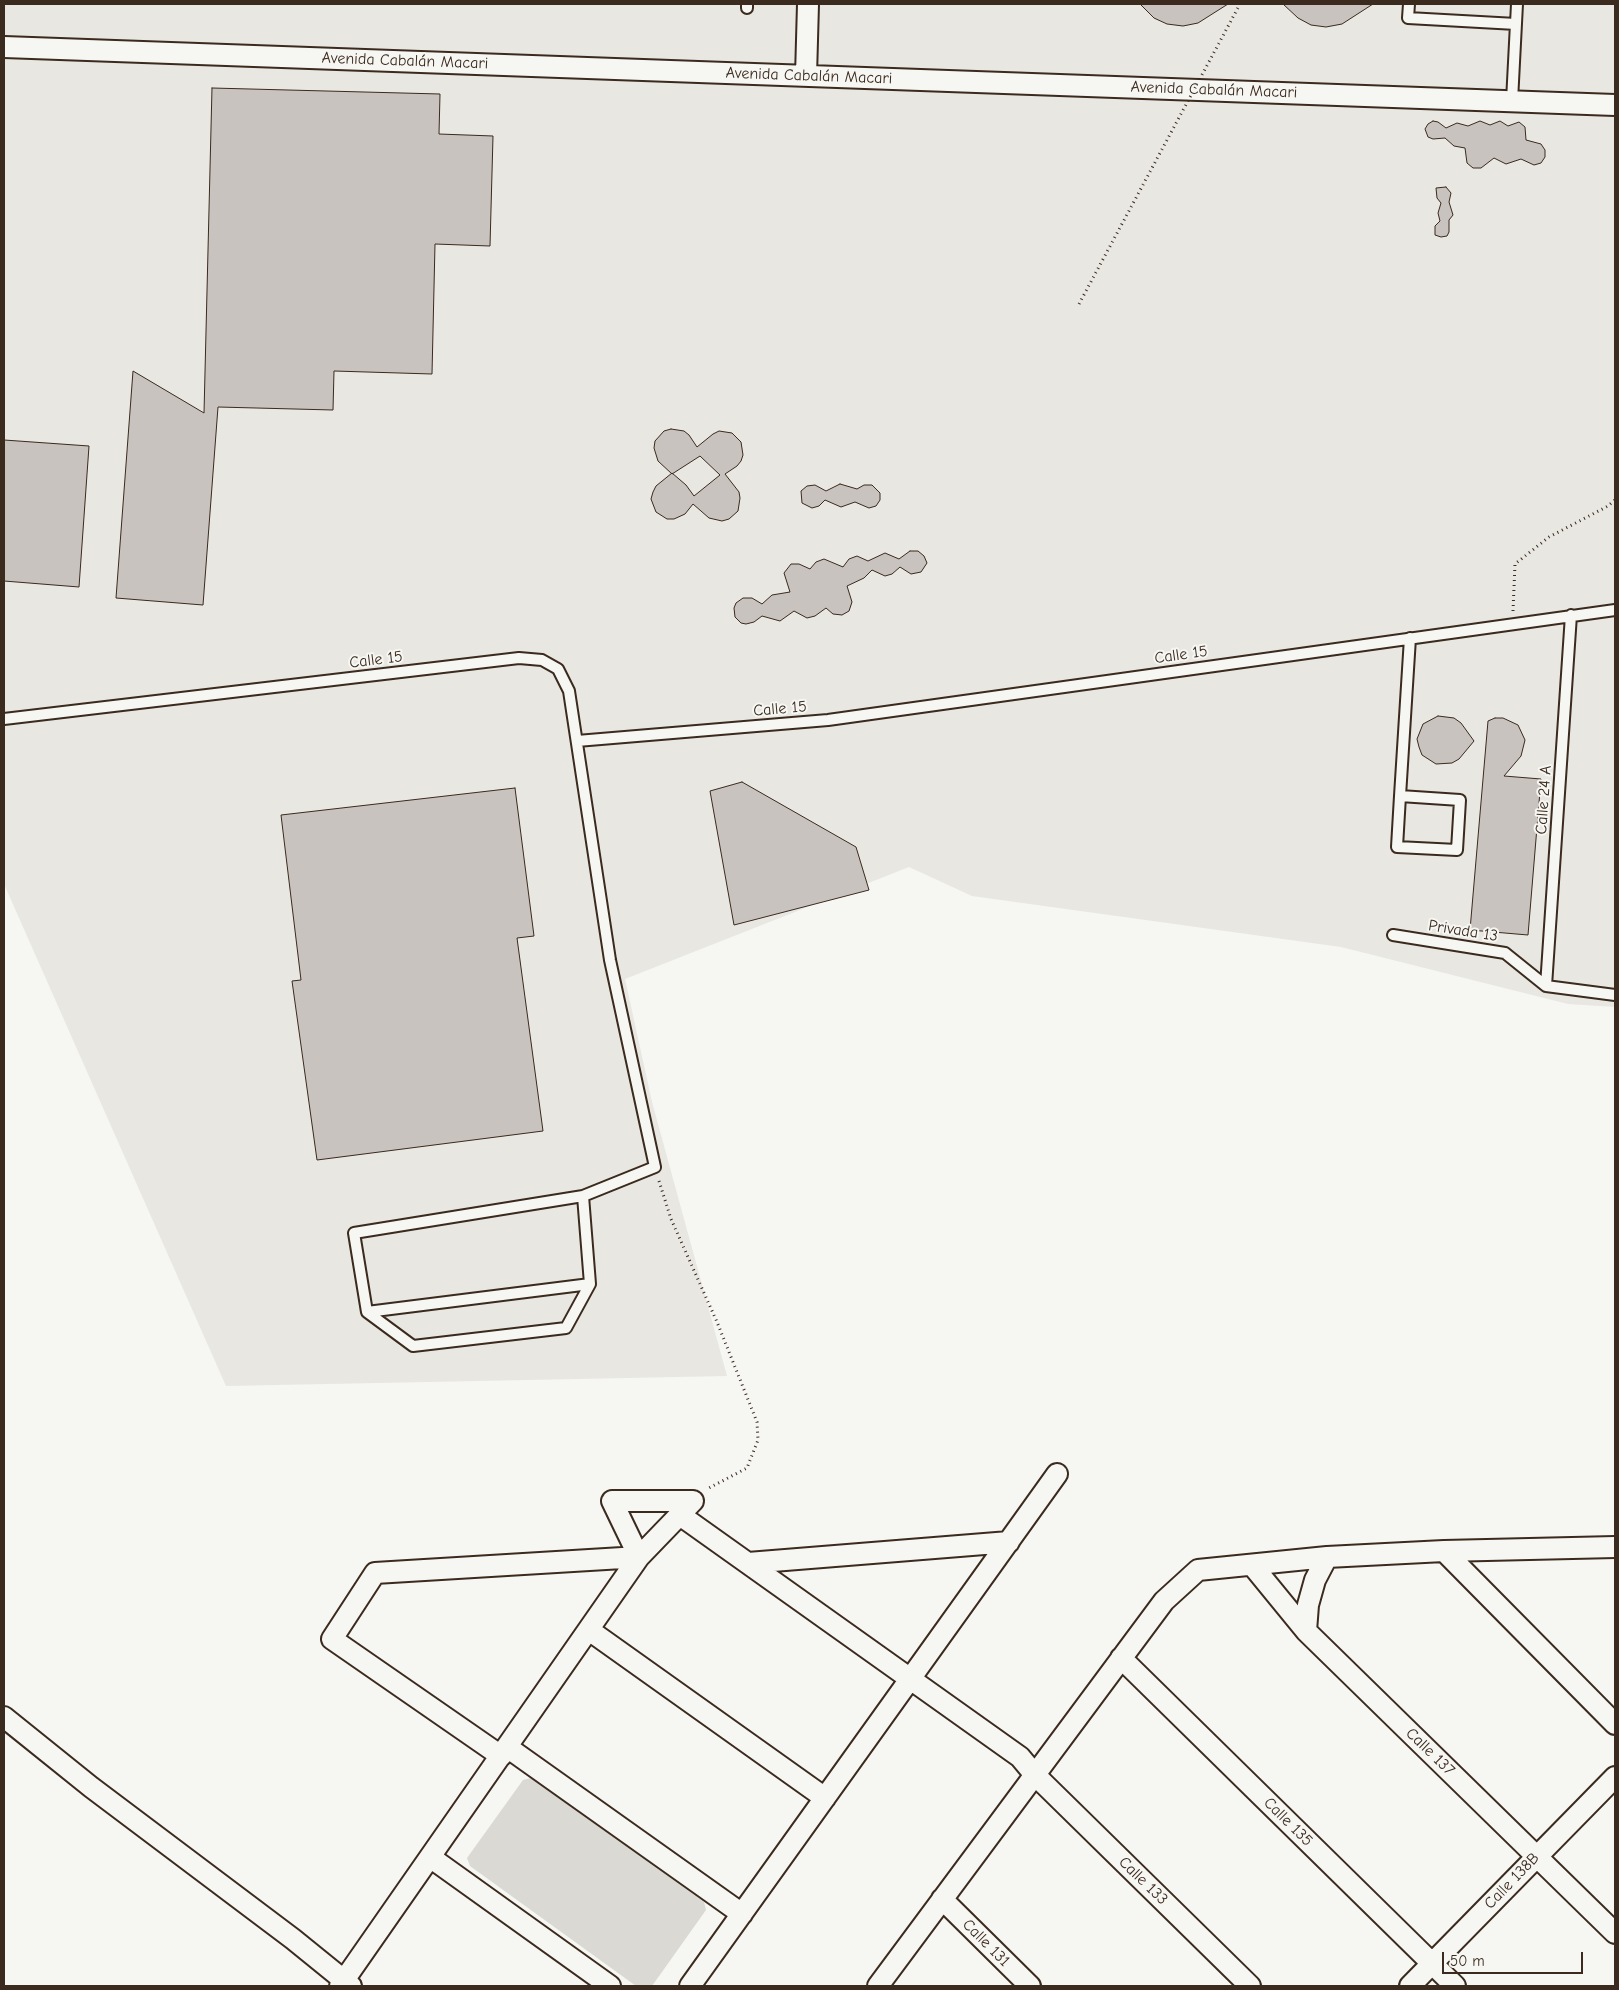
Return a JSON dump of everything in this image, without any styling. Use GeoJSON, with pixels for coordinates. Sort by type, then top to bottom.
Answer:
{"type":"FeatureCollection","features":[{"type":"Feature","properties":{"kind":"street"},"geometry":{"type":"LineString","coordinates":[[806,76],[808,4]]}},
{"type":"Feature","properties":{"kind":"street","name":"Avenida Cabalán Macari"},"geometry":{"type":"LineString","coordinates":[[4,46],[1615,105]]}},
{"type":"Feature","properties":{"kind":"street"},"geometry":{"type":"LineString","coordinates":[[690,1986],[1057,1474]]}},
{"type":"Feature","properties":{"kind":"street"},"geometry":{"type":"LineString","coordinates":[[639,1556],[612,1501],[687,1508]]}},
{"type":"Feature","properties":{"kind":"street"},"geometry":{"type":"LineString","coordinates":[[4,1717],[90,1787],[293,1939],[345,1984],[430,1857],[639,1556],[687,1508]]}},
{"type":"Feature","properties":{"kind":"street","name":"Calle 133"},"geometry":{"type":"LineString","coordinates":[[687,1508],[748,1563],[1020,1757],[1035,1775],[1250,1986]]}},
{"type":"Feature","properties":{"kind":"street"},"geometry":{"type":"LineString","coordinates":[[748,1563],[1008,1542]]}},
{"type":"Feature","properties":{"kind":"street"},"geometry":{"type":"LineString","coordinates":[[878,1986],[1164,1601],[1198,1570],[1328,1557],[1444,1551],[1615,1547]]}},
{"type":"Feature","properties":{"kind":"street"},"geometry":{"type":"LineString","coordinates":[[1444,1551],[1615,1724]]}},
{"type":"Feature","properties":{"kind":"street"},"geometry":{"type":"LineString","coordinates":[[639,1556],[374,1573],[332,1639],[504,1752],[742,1914]]}},
{"type":"Feature","properties":{"kind":"street"},"geometry":{"type":"LineString","coordinates":[[1306,1631],[1308,1605],[1313,1588],[1328,1557]]}},
{"type":"Feature","properties":{"kind":"street","name":"Calle 137"},"geometry":{"type":"LineString","coordinates":[[1252,1565],[1306,1631],[1615,1933]]}},
{"type":"Feature","properties":{"kind":"street"},"geometry":{"type":"LineString","coordinates":[[589,1630],[825,1798]]}},
{"type":"Feature","properties":{"kind":"street","name":"Calle 135"},"geometry":{"type":"LineString","coordinates":[[1122,1658],[1455,1986]]}},
{"type":"Feature","properties":{"kind":"street","name":"Calle 138B"},"geometry":{"type":"LineString","coordinates":[[1410,1986],[1615,1777]]}},
{"type":"Feature","properties":{"kind":"street"},"geometry":{"type":"LineString","coordinates":[[430,1857],[610,1986]]}},
{"type":"Feature","properties":{"kind":"street","name":"Calle 131"},"geometry":{"type":"LineString","coordinates":[[942,1899],[1030,1986]]}},
{"type":"Feature","properties":{"kind":"lane"},"geometry":{"type":"LineString","coordinates":[[1408,4],[1408,18],[1516,24]]}},
{"type":"Feature","properties":{"kind":"lane"},"geometry":{"type":"LineString","coordinates":[[1512,101],[1517,4]]}},
{"type":"Feature","properties":{"kind":"lane","name":"Calle 15"},"geometry":{"type":"LineString","coordinates":[[4,719],[519,658],[542,660],[558,669],[569,691],[577,741],[828,720],[1615,610]]}},
{"type":"Feature","properties":{"kind":"lane","name":"Calle 24 A"},"geometry":{"type":"LineString","coordinates":[[1546,986],[1571,615]]}},
{"type":"Feature","properties":{"kind":"lane"},"geometry":{"type":"LineString","coordinates":[[1400,796],[1460,800],[1457,850],[1397,847],[1400,796],[1410,638]]}},
{"type":"Feature","properties":{"kind":"lane"},"geometry":{"type":"LineString","coordinates":[[577,741],[610,960],[655,1167],[583,1196],[354,1233],[367,1312],[413,1346],[566,1328],[590,1284],[583,1196]]}},
{"type":"Feature","properties":{"kind":"lane","name":"Privada 13"},"geometry":{"type":"LineString","coordinates":[[1393,935],[1505,952],[1546,986]]}},
{"type":"Feature","properties":{"kind":"lane"},"geometry":{"type":"LineString","coordinates":[[1546,986],[1615,995]]}},
{"type":"Feature","properties":{"kind":"lane"},"geometry":{"type":"LineString","coordinates":[[367,1312],[590,1284]]}},
{"type":"Feature","properties":{"kind":"path"},"geometry":{"type":"LineString","coordinates":[[1079,304],[1240,4]]}},
{"type":"Feature","properties":{"kind":"path"},"geometry":{"type":"LineString","coordinates":[[1512,624],[1515,564],[1549,537],[1608,506],[1615,500]]}},
{"type":"Feature","properties":{"kind":"path"},"geometry":{"type":"LineString","coordinates":[[655,1167],[671,1219],[717,1322],[757,1422],[758,1440],[747,1468],[718,1482],[687,1508]]}},
{"type":"Feature","properties":{"kind":"shaded area"},"geometry":{"type":"Polygon","coordinates":[[[4,4],[1615,4],[1615,1007],[1568,1004],[1341,947],[972,896],[909,867],[625,979],[652,1102],[727,1376],[226,1386],[4,884],[4,4]]]}},
{"type":"Feature","properties":{"kind":"shaded area"},"geometry":{"type":"Polygon","coordinates":[[[531,1778],[704,1902],[706,1910],[652,1986],[636,1986],[470,1866],[467,1858],[523,1780],[531,1778]]]}},
{"type":"Feature","properties":{"kind":"building"},"geometry":{"type":"Polygon","coordinates":[[[1140,4],[1228,4],[1198,23],[1183,26],[1167,24],[1154,18],[1140,4]]]}},
{"type":"Feature","properties":{"kind":"building"},"geometry":{"type":"Polygon","coordinates":[[[1283,4],[1373,4],[1342,24],[1326,27],[1311,25],[1298,18],[1283,4]]]}},
{"type":"Feature","properties":{"kind":"building"},"geometry":{"type":"Polygon","coordinates":[[[212,88],[440,94],[439,134],[493,136],[490,246],[435,244],[432,374],[334,371],[333,410],[218,407],[203,605],[116,598],[133,371],[204,413],[212,88]]]}},
{"type":"Feature","properties":{"kind":"building"},"geometry":{"type":"Polygon","coordinates":[[[1433,121],[1446,128],[1457,123],[1468,126],[1480,121],[1490,125],[1500,121],[1508,126],[1519,122],[1525,127],[1526,140],[1541,144],[1545,150],[1545,157],[1541,163],[1534,165],[1521,159],[1506,164],[1494,158],[1481,168],[1473,168],[1467,163],[1465,148],[1454,146],[1445,138],[1433,139],[1428,137],[1425,129],[1433,121]]]}},
{"type":"Feature","properties":{"kind":"building"},"geometry":{"type":"Polygon","coordinates":[[[1446,187],[1451,193],[1449,202],[1453,215],[1449,220],[1447,236],[1441,237],[1435,235],[1435,226],[1440,221],[1438,213],[1441,203],[1437,198],[1436,188],[1446,187]]]}},
{"type":"Feature","properties":{"kind":"building"},"geometry":{"type":"Polygon","coordinates":[[[671,429],[684,431],[697,447],[719,431],[732,433],[741,442],[743,455],[741,461],[725,474],[739,492],[740,498],[738,511],[729,519],[722,521],[709,518],[693,504],[685,514],[674,519],[667,519],[656,512],[651,499],[653,492],[656,486],[671,473],[658,461],[654,448],[655,441],[664,431],[671,429]],[[700,456],[673,474],[686,485],[694,496],[720,475],[700,456]]]}},
{"type":"Feature","properties":{"kind":"building"},"geometry":{"type":"Polygon","coordinates":[[[4,440],[89,446],[79,587],[4,581],[4,440]]]}},
{"type":"Feature","properties":{"kind":"building"},"geometry":{"type":"Polygon","coordinates":[[[840,484],[857,489],[864,485],[872,485],[880,493],[880,500],[876,506],[869,508],[855,502],[841,507],[825,500],[819,506],[812,508],[802,503],[801,491],[807,486],[815,485],[826,491],[840,484]]]}},
{"type":"Feature","properties":{"kind":"building"},"geometry":{"type":"Polygon","coordinates":[[[910,551],[918,551],[924,556],[927,563],[921,572],[911,574],[900,567],[892,574],[885,576],[872,570],[864,578],[847,586],[852,602],[849,611],[842,615],[833,614],[826,608],[815,616],[807,618],[794,611],[780,621],[762,616],[754,622],[746,624],[741,623],[735,617],[734,608],[736,603],[743,598],[752,598],[762,604],[772,595],[790,592],[784,573],[791,564],[799,564],[810,569],[816,562],[824,559],[843,567],[849,559],[857,556],[868,561],[885,553],[899,559],[910,551]]]}},
{"type":"Feature","properties":{"kind":"building"},"geometry":{"type":"Polygon","coordinates":[[[1438,716],[1454,718],[1461,723],[1474,741],[1459,759],[1452,763],[1436,764],[1422,755],[1419,747],[1417,739],[1423,724],[1438,716]]]}},
{"type":"Feature","properties":{"kind":"building"},"geometry":{"type":"Polygon","coordinates":[[[1495,718],[1503,718],[1518,725],[1525,740],[1521,756],[1504,776],[1541,779],[1528,935],[1470,930],[1488,721],[1495,718]]]}},
{"type":"Feature","properties":{"kind":"building"},"geometry":{"type":"Polygon","coordinates":[[[742,782],[856,847],[869,890],[734,925],[710,791],[742,782]]]}},
{"type":"Feature","properties":{"kind":"building"},"geometry":{"type":"Polygon","coordinates":[[[515,788],[534,936],[517,938],[543,1131],[317,1160],[292,981],[301,980],[281,815],[515,788]]]}}]}
